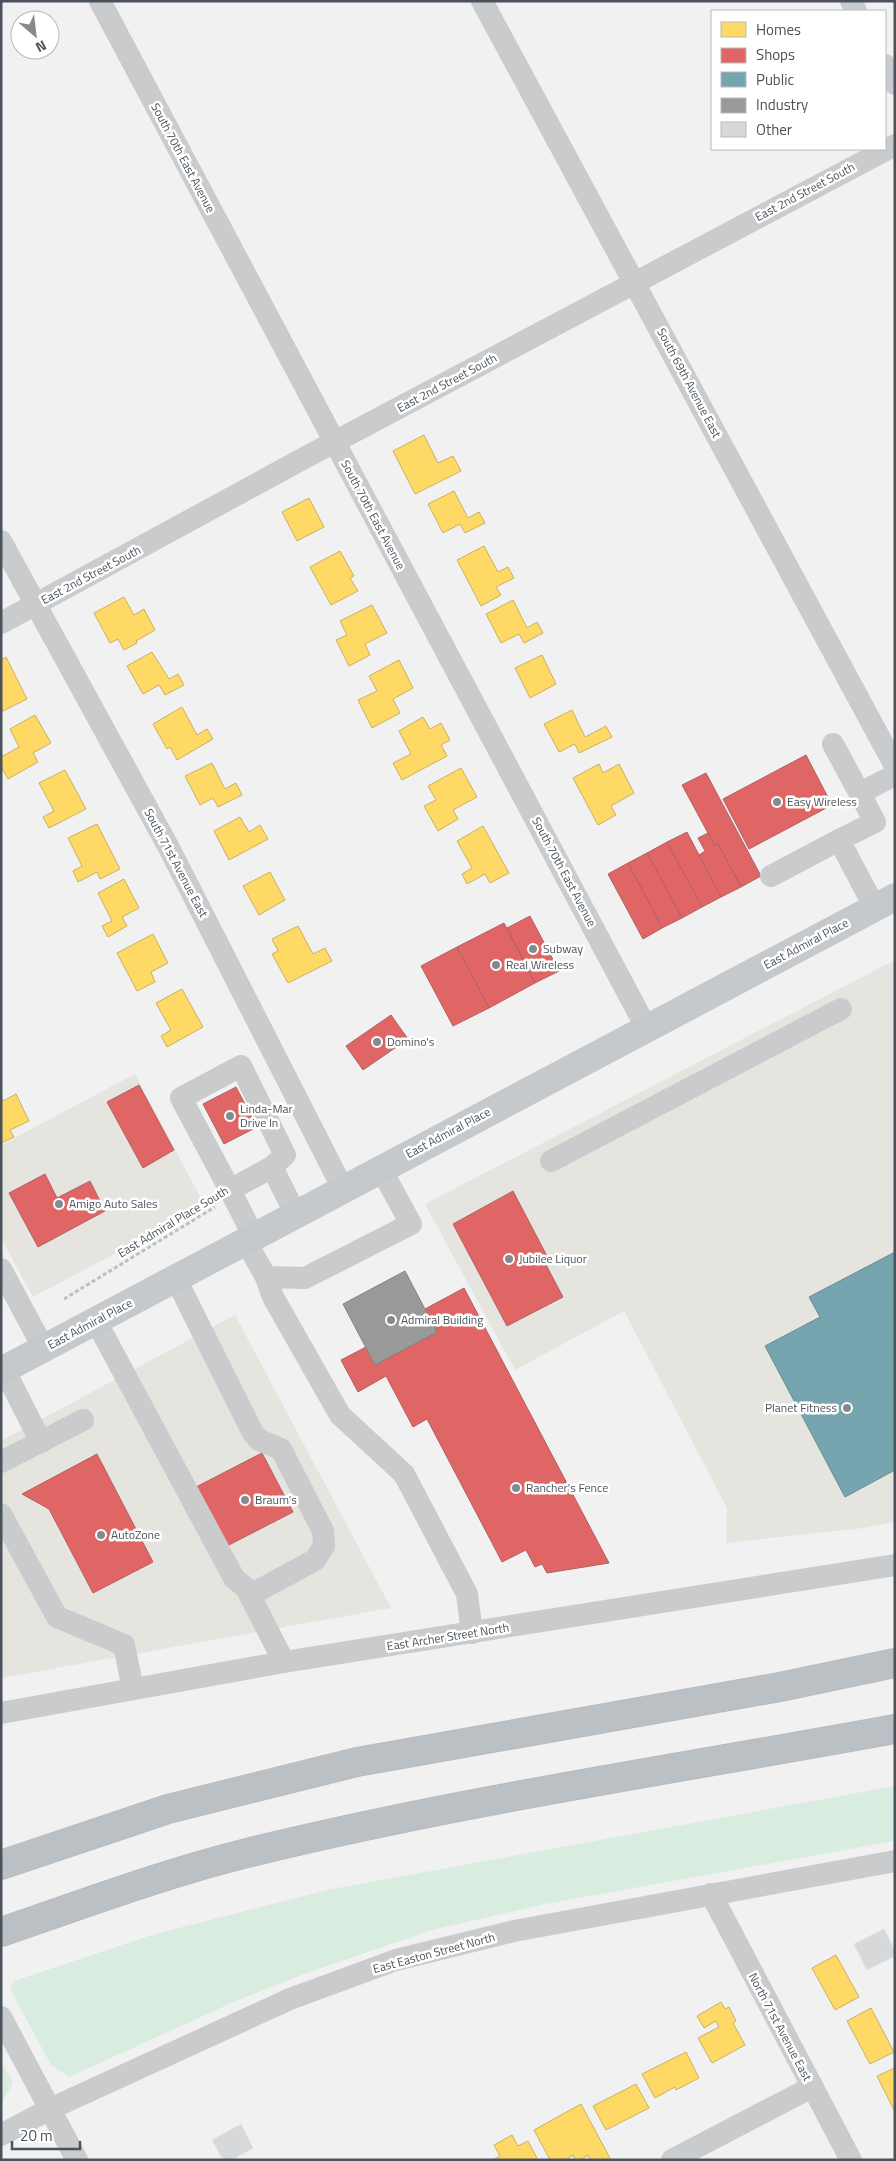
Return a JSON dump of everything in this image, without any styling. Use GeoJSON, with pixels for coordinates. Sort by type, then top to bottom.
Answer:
{"type":"FeatureCollection","features":[{"type":"Feature","properties":{"kind":"highway"},"geometry":{"type":"LineString","coordinates":[[1,1865],[168,1809],[357,1762],[780,1687],[895,1663]]}},
{"type":"Feature","properties":{"kind":"highway"},"geometry":{"type":"LineString","coordinates":[[1,1932],[131,1887],[231,1858],[335,1833],[419,1815],[895,1730]]}},
{"type":"Feature","properties":{"kind":"main road","name":"East Admiral Place"},"geometry":{"type":"LineString","coordinates":[[3,1370],[885,902]]}},
{"type":"Feature","properties":{"kind":"street","name":"South 70th East Avenue"},"geometry":{"type":"LineString","coordinates":[[100,1],[647,1029]]}},
{"type":"Feature","properties":{"kind":"street","name":"South 69th Avenue East"},"geometry":{"type":"LineString","coordinates":[[482,1],[895,766]]}},
{"type":"Feature","properties":{"kind":"street"},"geometry":{"type":"LineString","coordinates":[[886,67],[895,84]]}},
{"type":"Feature","properties":{"kind":"street","name":"East 2nd Street South"},"geometry":{"type":"LineString","coordinates":[[1,623],[334,443],[886,150]]}},
{"type":"Feature","properties":{"kind":"street","name":"South 71st Avenue East"},"geometry":{"type":"LineString","coordinates":[[1,541],[169,848],[343,1188]]}},
{"type":"Feature","properties":{"kind":"street"},"geometry":{"type":"LineString","coordinates":[[771,876],[875,822],[833,744]]}},
{"type":"Feature","properties":{"kind":"street"},"geometry":{"type":"LineString","coordinates":[[860,793],[895,775]]}},
{"type":"Feature","properties":{"kind":"street"},"geometry":{"type":"LineString","coordinates":[[839,840],[885,902]]}},
{"type":"Feature","properties":{"kind":"street"},"geometry":{"type":"LineString","coordinates":[[551,1161],[841,1009]]}},
{"type":"Feature","properties":{"kind":"street"},"geometry":{"type":"LineString","coordinates":[[231,1193],[272,1167],[285,1155],[241,1066],[181,1098],[231,1193],[266,1277],[272,1297],[340,1415],[404,1474],[467,1594],[472,1633]]}},
{"type":"Feature","properties":{"kind":"street"},"geometry":{"type":"LineString","coordinates":[[272,1167],[296,1214]]}},
{"type":"Feature","properties":{"kind":"street"},"geometry":{"type":"LineString","coordinates":[[266,1277],[305,1278],[411,1224],[381,1169]]}},
{"type":"Feature","properties":{"kind":"street"},"geometry":{"type":"LineString","coordinates":[[1,1269],[44,1349]]}},
{"type":"Feature","properties":{"kind":"street"},"geometry":{"type":"LineString","coordinates":[[176,1279],[253,1433],[259,1440],[281,1449],[323,1531],[324,1546],[314,1560],[250,1595]]}},
{"type":"Feature","properties":{"kind":"street"},"geometry":{"type":"LineString","coordinates":[[96,1321],[234,1578],[246,1588],[284,1662]]}},
{"type":"Feature","properties":{"kind":"street"},"geometry":{"type":"LineString","coordinates":[[3,1370],[42,1442]]}},
{"type":"Feature","properties":{"kind":"street"},"geometry":{"type":"LineString","coordinates":[[1,1462],[84,1420]]}},
{"type":"Feature","properties":{"kind":"street"},"geometry":{"type":"LineString","coordinates":[[1,1514],[57,1617],[124,1645],[133,1689]]}},
{"type":"Feature","properties":{"kind":"street","name":"East Archer Street North"},"geometry":{"type":"LineString","coordinates":[[1,1713],[284,1662],[895,1565]]}},
{"type":"Feature","properties":{"kind":"street","name":"East Easton Street North"},"geometry":{"type":"LineString","coordinates":[[1,2135],[50,2109],[290,1999],[396,1960],[514,1931],[895,1861]]}},
{"type":"Feature","properties":{"kind":"street","name":"North 71st Avenue East"},"geometry":{"type":"LineString","coordinates":[[711,1894],[851,2160]]}},
{"type":"Feature","properties":{"kind":"street"},"geometry":{"type":"LineString","coordinates":[[1,2017],[77,2160]]}},
{"type":"Feature","properties":{"kind":"street"},"geometry":{"type":"LineString","coordinates":[[672,2160],[812,2087]]}},
{"type":"Feature","properties":{"kind":"path","name":"East Admiral Place South"},"geometry":{"type":"LineString","coordinates":[[64,1299],[231,1193]]}},
{"type":"Feature","properties":{"kind":"shaded area"},"geometry":{"type":"Polygon","coordinates":[[[895,960],[895,1522],[864,1528],[726,1543],[727,1508],[624,1311],[515,1370],[425,1204],[895,960]]]}},
{"type":"Feature","properties":{"kind":"shaded area"},"geometry":{"type":"Polygon","coordinates":[[[135,1074],[205,1206],[33,1297],[1,1238],[1,1145],[135,1074]]]}},
{"type":"Feature","properties":{"kind":"shaded area"},"geometry":{"type":"Polygon","coordinates":[[[235,1315],[391,1608],[1,1678],[1,1441],[235,1315]]]}},
{"type":"Feature","properties":{"kind":"green space"},"geometry":{"type":"Polygon","coordinates":[[[895,1786],[895,1841],[545,1904],[432,1930],[304,1974],[238,2000],[69,2077],[51,2065],[10,1989],[14,1981],[155,1934],[327,1890],[895,1786]]]}},
{"type":"Feature","properties":{"kind":"green space"},"geometry":{"type":"Polygon","coordinates":[[[1,2061],[13,2083],[1,2104],[1,2061]]]}},
{"type":"Feature","properties":{"kind":"building: Homes"},"geometry":{"type":"Polygon","coordinates":[[[424,435],[438,463],[453,456],[461,471],[415,494],[393,451],[424,435]]]}},
{"type":"Feature","properties":{"kind":"building: Homes"},"geometry":{"type":"Polygon","coordinates":[[[454,491],[468,518],[479,512],[485,523],[465,533],[460,524],[443,533],[428,504],[454,491]]]}},
{"type":"Feature","properties":{"kind":"building: Homes"},"geometry":{"type":"Polygon","coordinates":[[[309,498],[324,527],[297,541],[282,512],[309,498]]]}},
{"type":"Feature","properties":{"kind":"building: Homes"},"geometry":{"type":"Polygon","coordinates":[[[484,546],[498,572],[508,567],[514,578],[496,587],[501,595],[481,606],[457,560],[484,546]]]}},
{"type":"Feature","properties":{"kind":"building: Homes"},"geometry":{"type":"Polygon","coordinates":[[[340,551],[354,576],[350,578],[358,591],[331,605],[310,567],[340,551]]]}},
{"type":"Feature","properties":{"kind":"building: Homes"},"geometry":{"type":"Polygon","coordinates":[[[124,597],[134,615],[144,609],[155,630],[124,650],[118,639],[110,643],[94,613],[124,597]]]}},
{"type":"Feature","properties":{"kind":"building: Homes"},"geometry":{"type":"Polygon","coordinates":[[[513,600],[527,628],[537,622],[543,633],[524,643],[519,634],[501,643],[486,614],[513,600]]]}},
{"type":"Feature","properties":{"kind":"building: Homes"},"geometry":{"type":"Polygon","coordinates":[[[372,605],[387,633],[365,644],[370,655],[349,666],[336,640],[347,635],[340,621],[372,605]]]}},
{"type":"Feature","properties":{"kind":"building: Homes"},"geometry":{"type":"Polygon","coordinates":[[[152,652],[169,679],[178,674],[184,685],[165,695],[159,685],[143,694],[127,666],[152,652]]]}},
{"type":"Feature","properties":{"kind":"building: Homes"},"geometry":{"type":"Polygon","coordinates":[[[542,655],[556,684],[530,698],[515,668],[542,655]]]}},
{"type":"Feature","properties":{"kind":"building: Homes"},"geometry":{"type":"Polygon","coordinates":[[[6,657],[27,699],[1,712],[1,660],[6,657]]]}},
{"type":"Feature","properties":{"kind":"building: Homes"},"geometry":{"type":"Polygon","coordinates":[[[399,660],[413,688],[393,699],[400,713],[372,728],[358,700],[377,691],[369,676],[399,660]]]}},
{"type":"Feature","properties":{"kind":"building: Homes"},"geometry":{"type":"Polygon","coordinates":[[[182,707],[197,735],[207,729],[213,739],[177,760],[170,747],[167,749],[153,724],[182,707]]]}},
{"type":"Feature","properties":{"kind":"building: Homes"},"geometry":{"type":"Polygon","coordinates":[[[572,710],[585,737],[606,726],[612,737],[579,753],[575,744],[559,752],[544,724],[572,710]]]}},
{"type":"Feature","properties":{"kind":"building: Homes"},"geometry":{"type":"Polygon","coordinates":[[[35,715],[51,743],[33,753],[38,762],[8,779],[1,766],[1,757],[19,747],[10,729],[35,715]]]}},
{"type":"Feature","properties":{"kind":"building: Homes"},"geometry":{"type":"Polygon","coordinates":[[[423,717],[430,729],[441,723],[450,740],[441,745],[447,756],[402,780],[393,763],[411,754],[399,731],[423,717]]]}},
{"type":"Feature","properties":{"kind":"building: Homes"},"geometry":{"type":"Polygon","coordinates":[[[212,763],[225,789],[236,783],[242,795],[218,807],[213,798],[200,805],[185,776],[212,763]]]}},
{"type":"Feature","properties":{"kind":"building: Homes"},"geometry":{"type":"Polygon","coordinates":[[[599,764],[603,773],[619,764],[634,793],[611,806],[616,815],[598,825],[573,778],[599,764]]]}},
{"type":"Feature","properties":{"kind":"building: Homes"},"geometry":{"type":"Polygon","coordinates":[[[461,768],[477,797],[453,810],[458,819],[438,831],[424,806],[436,800],[428,786],[461,768]]]}},
{"type":"Feature","properties":{"kind":"building: Homes"},"geometry":{"type":"Polygon","coordinates":[[[65,770],[86,809],[49,828],[43,817],[54,811],[39,783],[65,770]]]}},
{"type":"Feature","properties":{"kind":"building: Homes"},"geometry":{"type":"Polygon","coordinates":[[[240,817],[249,832],[260,825],[268,839],[229,860],[214,831],[240,817]]]}},
{"type":"Feature","properties":{"kind":"building: Homes"},"geometry":{"type":"Polygon","coordinates":[[[97,824],[120,869],[100,879],[97,872],[78,882],[73,871],[82,866],[68,838],[97,824]]]}},
{"type":"Feature","properties":{"kind":"building: Homes"},"geometry":{"type":"Polygon","coordinates":[[[483,826],[509,873],[490,883],[485,874],[467,884],[462,874],[472,868],[457,841],[483,826]]]}},
{"type":"Feature","properties":{"kind":"building: Homes"},"geometry":{"type":"Polygon","coordinates":[[[270,872],[285,900],[259,915],[243,886],[270,872]]]}},
{"type":"Feature","properties":{"kind":"building: Homes"},"geometry":{"type":"Polygon","coordinates":[[[124,879],[139,908],[122,917],[127,926],[108,937],[102,926],[112,921],[98,893],[124,879]]]}},
{"type":"Feature","properties":{"kind":"building: Homes"},"geometry":{"type":"Polygon","coordinates":[[[298,926],[313,954],[325,948],[332,961],[288,983],[272,954],[278,951],[272,939],[298,926]]]}},
{"type":"Feature","properties":{"kind":"building: Homes"},"geometry":{"type":"Polygon","coordinates":[[[153,934],[168,963],[151,972],[155,982],[137,991],[117,953],[153,934]]]}},
{"type":"Feature","properties":{"kind":"building: Homes"},"geometry":{"type":"Polygon","coordinates":[[[182,989],[203,1027],[167,1047],[161,1036],[171,1030],[156,1003],[182,989]]]}},
{"type":"Feature","properties":{"kind":"building: Homes"},"geometry":{"type":"Polygon","coordinates":[[[16,1094],[29,1121],[10,1130],[14,1137],[1,1143],[1,1096],[3,1101],[16,1094]]]}},
{"type":"Feature","properties":{"kind":"building: Homes"},"geometry":{"type":"Polygon","coordinates":[[[836,1955],[859,1997],[835,2010],[812,1968],[836,1955]]]}},
{"type":"Feature","properties":{"kind":"building: Homes"},"geometry":{"type":"Polygon","coordinates":[[[721,2002],[725,2009],[729,2007],[736,2021],[733,2023],[745,2045],[712,2063],[698,2038],[719,2027],[716,2021],[704,2028],[697,2016],[721,2002]]]}},
{"type":"Feature","properties":{"kind":"building: Homes"},"geometry":{"type":"Polygon","coordinates":[[[871,2008],[894,2052],[870,2064],[847,2021],[871,2008]]]}},
{"type":"Feature","properties":{"kind":"building: Homes"},"geometry":{"type":"Polygon","coordinates":[[[686,2052],[699,2078],[676,2090],[675,2087],[655,2098],[642,2074],[686,2052]]]}},
{"type":"Feature","properties":{"kind":"building: Homes"},"geometry":{"type":"Polygon","coordinates":[[[895,2068],[895,2112],[877,2076],[895,2068]]]}},
{"type":"Feature","properties":{"kind":"building: Homes"},"geometry":{"type":"Polygon","coordinates":[[[636,2084],[649,2108],[606,2130],[593,2106],[636,2084]]]}},
{"type":"Feature","properties":{"kind":"building: Homes"},"geometry":{"type":"Polygon","coordinates":[[[581,2104],[611,2160],[590,2160],[588,2155],[580,2160],[575,2160],[573,2155],[565,2160],[550,2160],[534,2130],[581,2104]]]}},
{"type":"Feature","properties":{"kind":"building: Homes"},"geometry":{"type":"Polygon","coordinates":[[[512,2135],[518,2146],[528,2141],[538,2160],[493,2160],[500,2156],[494,2145],[512,2135]]]}},
{"type":"Feature","properties":{"kind":"building: Shops","name":"Easy Wireless"},"geometry":{"type":"Polygon","coordinates":[[[806,755],[832,805],[749,849],[723,799],[806,755]]]}},
{"type":"Feature","properties":{"kind":"building: Shops"},"geometry":{"type":"Polygon","coordinates":[[[706,773],[761,876],[741,887],[718,844],[715,846],[682,785],[706,773]]]}},
{"type":"Feature","properties":{"kind":"building: Shops"},"geometry":{"type":"Polygon","coordinates":[[[687,832],[721,897],[702,907],[667,842],[687,832]]]}},
{"type":"Feature","properties":{"kind":"building: Shops"},"geometry":{"type":"Polygon","coordinates":[[[708,833],[715,846],[718,844],[741,887],[721,897],[699,855],[705,851],[698,838],[708,833]]]}},
{"type":"Feature","properties":{"kind":"building: Shops"},"geometry":{"type":"Polygon","coordinates":[[[667,842],[702,907],[682,918],[647,853],[667,842]]]}},
{"type":"Feature","properties":{"kind":"building: Shops"},"geometry":{"type":"Polygon","coordinates":[[[647,853],[682,918],[662,928],[628,863],[647,853]]]}},
{"type":"Feature","properties":{"kind":"building: Shops"},"geometry":{"type":"Polygon","coordinates":[[[628,863],[662,928],[643,939],[608,874],[628,863]]]}},
{"type":"Feature","properties":{"kind":"building: Shops","name":"Subway"},"geometry":{"type":"Polygon","coordinates":[[[530,916],[559,971],[535,983],[507,928],[530,916]]]}},
{"type":"Feature","properties":{"kind":"building: Shops","name":"Real Wireless"},"geometry":{"type":"Polygon","coordinates":[[[504,923],[535,983],[489,1008],[457,947],[504,923]]]}},
{"type":"Feature","properties":{"kind":"building: Shops"},"geometry":{"type":"Polygon","coordinates":[[[457,947],[489,1008],[453,1026],[421,966],[457,947]]]}},
{"type":"Feature","properties":{"kind":"building: Shops","name":"Domino's"},"geometry":{"type":"Polygon","coordinates":[[[391,1015],[408,1039],[363,1070],[346,1046],[391,1015]]]}},
{"type":"Feature","properties":{"kind":"building: Shops"},"geometry":{"type":"Polygon","coordinates":[[[139,1085],[174,1150],[143,1168],[107,1102],[139,1085]]]}},
{"type":"Feature","properties":{"kind":"building: Shops","name":"Linda-Mar Drive In"},"geometry":{"type":"Polygon","coordinates":[[[236,1087],[257,1127],[224,1144],[203,1104],[236,1087]]]}},
{"type":"Feature","properties":{"kind":"building: Shops","name":"Amigo Auto Sales"},"geometry":{"type":"Polygon","coordinates":[[[45,1174],[57,1198],[90,1181],[105,1211],[38,1247],[9,1193],[45,1174]]]}},
{"type":"Feature","properties":{"kind":"building: Shops","name":"Jubilee Liquor"},"geometry":{"type":"Polygon","coordinates":[[[513,1191],[548,1258],[544,1261],[563,1297],[507,1326],[453,1224],[513,1191]]]}},
{"type":"Feature","properties":{"kind":"building: Shops","name":"Rancher's Fence"},"geometry":{"type":"Polygon","coordinates":[[[464,1288],[609,1563],[547,1573],[542,1564],[535,1567],[526,1550],[502,1562],[427,1419],[413,1427],[386,1376],[358,1392],[341,1360],[366,1347],[375,1365],[437,1332],[425,1309],[464,1288]]]}},
{"type":"Feature","properties":{"kind":"building: Shops","name":"Braum's"},"geometry":{"type":"Polygon","coordinates":[[[262,1453],[293,1512],[227,1546],[196,1487],[262,1453]]]}},
{"type":"Feature","properties":{"kind":"building: Shops","name":"AutoZone"},"geometry":{"type":"Polygon","coordinates":[[[97,1454],[153,1562],[93,1593],[49,1509],[22,1494],[97,1454]]]}},
{"type":"Feature","properties":{"kind":"building: Public","name":"Planet Fitness"},"geometry":{"type":"Polygon","coordinates":[[[895,1252],[895,1470],[845,1497],[765,1346],[820,1317],[809,1297],[895,1252]]]}},
{"type":"Feature","properties":{"kind":"building: Industry","name":"Admiral Building"},"geometry":{"type":"Polygon","coordinates":[[[405,1271],[437,1332],[375,1365],[343,1304],[405,1271]]]}},
{"type":"Feature","properties":{"kind":"building: Other"},"geometry":{"type":"Polygon","coordinates":[[[884,1929],[895,1951],[895,1956],[867,1970],[854,1944],[884,1929]]]}},
{"type":"Feature","properties":{"kind":"building: Other"},"geometry":{"type":"Polygon","coordinates":[[[241,2124],[253,2148],[232,2160],[223,2160],[212,2140],[241,2124]]]}},
{"type":"Feature","properties":{"kind":"place","name":"Easy Wireless"},"geometry":{"type":"Point","coordinates":[777,802]}},
{"type":"Feature","properties":{"kind":"place","name":"Subway"},"geometry":{"type":"Point","coordinates":[533,949]}},
{"type":"Feature","properties":{"kind":"place","name":"Real Wireless"},"geometry":{"type":"Point","coordinates":[496,965]}},
{"type":"Feature","properties":{"kind":"place","name":"Domino's"},"geometry":{"type":"Point","coordinates":[377,1042]}},
{"type":"Feature","properties":{"kind":"place","name":"Linda-Mar Drive In"},"geometry":{"type":"Point","coordinates":[230,1116]}},
{"type":"Feature","properties":{"kind":"place","name":"Amigo Auto Sales"},"geometry":{"type":"Point","coordinates":[59,1204]}},
{"type":"Feature","properties":{"kind":"place","name":"Jubilee Liquor"},"geometry":{"type":"Point","coordinates":[509,1259]}},
{"type":"Feature","properties":{"kind":"place","name":"Admiral Building"},"geometry":{"type":"Point","coordinates":[391,1320]}},
{"type":"Feature","properties":{"kind":"place","name":"Planet Fitness"},"geometry":{"type":"Point","coordinates":[847,1408]}},
{"type":"Feature","properties":{"kind":"place","name":"Rancher's Fence"},"geometry":{"type":"Point","coordinates":[516,1488]}},
{"type":"Feature","properties":{"kind":"place","name":"Braum's"},"geometry":{"type":"Point","coordinates":[245,1500]}},
{"type":"Feature","properties":{"kind":"place","name":"AutoZone"},"geometry":{"type":"Point","coordinates":[101,1535]}}]}
